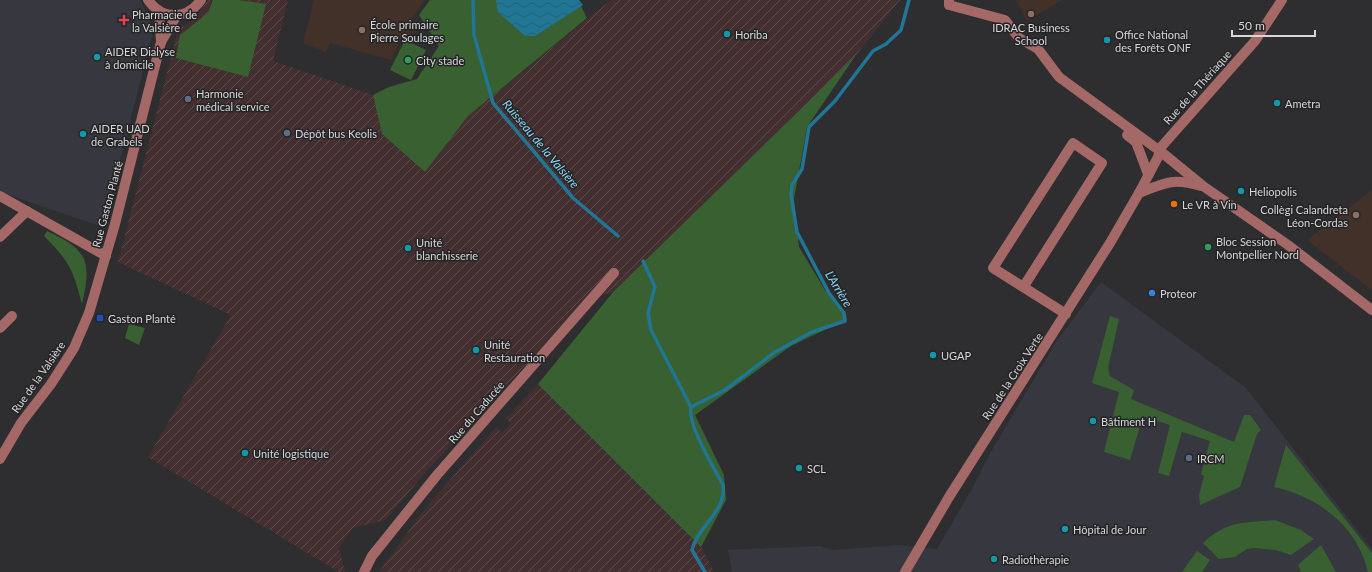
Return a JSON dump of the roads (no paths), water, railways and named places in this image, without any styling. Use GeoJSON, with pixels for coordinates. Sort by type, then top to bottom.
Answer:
{"type":"FeatureCollection","features":[{"type":"Feature","properties":{"kind":"street"},"geometry":{"type":"LineString","coordinates":[[148,0],[159,12],[177,16],[194,8],[201,0]]}},
{"type":"Feature","properties":{"kind":"street"},"geometry":{"type":"LineString","coordinates":[[949,0],[949,5],[1005,20],[1019,38],[1038,50],[1059,77],[1111,117],[1160,151],[1203,186],[1288,245],[1372,310]]}},
{"type":"Feature","properties":{"kind":"street","name":"Rue de la Thériaque"},"geometry":{"type":"LineString","coordinates":[[1160,151],[1167,139],[1255,41],[1282,0]]}},
{"type":"Feature","properties":{"kind":"street","name":"Rue Gaston Planté"},"geometry":{"type":"LineString","coordinates":[[159,12],[161,42]]}},
{"type":"Feature","properties":{"kind":"street","name":"Rue Gaston Planté"},"geometry":{"type":"LineString","coordinates":[[106,256],[161,42],[177,16]]}},
{"type":"Feature","properties":{"kind":"street"},"geometry":{"type":"LineString","coordinates":[[1111,117],[1123,133],[1136,142],[1148,174]]}},
{"type":"Feature","properties":{"kind":"street"},"geometry":{"type":"LineString","coordinates":[[1024,286],[1102,163],[1073,143],[993,268],[1024,286],[1066,314]]}},
{"type":"Feature","properties":{"kind":"street","name":"Rue de la Croix Verte"},"geometry":{"type":"LineString","coordinates":[[905,572],[952,491],[1066,314],[1139,193],[1160,151]]}},
{"type":"Feature","properties":{"kind":"street"},"geometry":{"type":"LineString","coordinates":[[1139,193],[1174,181],[1186,181],[1203,186]]}},
{"type":"Feature","properties":{"kind":"street"},"geometry":{"type":"LineString","coordinates":[[0,196],[106,256]]}},
{"type":"Feature","properties":{"kind":"street"},"geometry":{"type":"LineString","coordinates":[[0,237],[27,211]]}},
{"type":"Feature","properties":{"kind":"street","name":"Rue de la Valsière"},"geometry":{"type":"LineString","coordinates":[[0,459],[21,423],[51,384],[74,348],[89,313],[106,256]]}},
{"type":"Feature","properties":{"kind":"street","name":"Rue du Caducée"},"geometry":{"type":"LineString","coordinates":[[364,572],[372,556],[437,475],[614,273]]}},
{"type":"Feature","properties":{"kind":"street"},"geometry":{"type":"LineString","coordinates":[[0,328],[12,316]]}},
{"type":"Feature","properties":{"kind":"water"},"geometry":{"type":"Polygon","coordinates":[[[496,0],[579,0],[583,5],[535,36],[525,36],[498,12],[496,0]]]}},
{"type":"Feature","properties":{"kind":"waterway","name":"Ruisseau de la Valsière"},"geometry":{"type":"LineString","coordinates":[[473,0],[474,35],[493,103],[573,198],[618,236]]}},
{"type":"Feature","properties":{"kind":"waterway","name":"L'Arrière"},"geometry":{"type":"LineString","coordinates":[[691,407],[725,390],[775,352],[812,332],[845,321],[844,313],[829,293],[797,232],[791,195],[792,185],[802,169],[809,127],[835,101],[873,51],[886,44],[901,30],[909,0]]}},
{"type":"Feature","properties":{"kind":"waterway","name":"Ruisseau de la Valsière"},"geometry":{"type":"LineString","coordinates":[[643,261],[655,287],[648,313],[651,330],[691,407]]}},
{"type":"Feature","properties":{"kind":"waterway","name":"L'Arrière"},"geometry":{"type":"LineString","coordinates":[[691,407],[691,415],[697,435],[723,485],[721,503],[695,542],[692,550],[705,572]]}},
{"type":"Feature","properties":{"kind":"place","name":"IDRAC Business School"},"geometry":{"type":"Point","coordinates":[1031,14]}},
{"type":"Feature","properties":{"kind":"place","name":"Pharmacie de la Valsière"},"geometry":{"type":"Point","coordinates":[124,20]}},
{"type":"Feature","properties":{"kind":"place","name":"École primaire Pierre Soulages"},"geometry":{"type":"Point","coordinates":[362,30]}},
{"type":"Feature","properties":{"kind":"place","name":"Horiba"},"geometry":{"type":"Point","coordinates":[727,34]}},
{"type":"Feature","properties":{"kind":"place","name":"Office National des Forêts ONF"},"geometry":{"type":"Point","coordinates":[1107,40]}},
{"type":"Feature","properties":{"kind":"place","name":"AIDER Dialyse à domicile"},"geometry":{"type":"Point","coordinates":[97,57]}},
{"type":"Feature","properties":{"kind":"place","name":"City stade"},"geometry":{"type":"Point","coordinates":[408,60]}},
{"type":"Feature","properties":{"kind":"place","name":"Harmonie médical service"},"geometry":{"type":"Point","coordinates":[188,99]}},
{"type":"Feature","properties":{"kind":"place","name":"Ametra"},"geometry":{"type":"Point","coordinates":[1277,103]}},
{"type":"Feature","properties":{"kind":"place","name":"Dépôt bus Keolis"},"geometry":{"type":"Point","coordinates":[287,133]}},
{"type":"Feature","properties":{"kind":"place","name":"AIDER UAD de Grabels"},"geometry":{"type":"Point","coordinates":[83,134]}},
{"type":"Feature","properties":{"kind":"place","name":"Heliopolis"},"geometry":{"type":"Point","coordinates":[1241,191]}},
{"type":"Feature","properties":{"kind":"place","name":"Le VR à Vin"},"geometry":{"type":"Point","coordinates":[1174,204]}},
{"type":"Feature","properties":{"kind":"place","name":"Collègi Calandreta Léon-Cordas"},"geometry":{"type":"Point","coordinates":[1356,215]}},
{"type":"Feature","properties":{"kind":"place","name":"Bloc Session Montpellier Nord"},"geometry":{"type":"Point","coordinates":[1208,247]}},
{"type":"Feature","properties":{"kind":"place","name":"Unité blanchisserie"},"geometry":{"type":"Point","coordinates":[408,248]}},
{"type":"Feature","properties":{"kind":"place","name":"Proteor"},"geometry":{"type":"Point","coordinates":[1152,293]}},
{"type":"Feature","properties":{"kind":"place","name":"Gaston Planté"},"geometry":{"type":"Point","coordinates":[100,318]}},
{"type":"Feature","properties":{"kind":"place","name":"Unité Restauration"},"geometry":{"type":"Point","coordinates":[476,350]}},
{"type":"Feature","properties":{"kind":"place","name":"UGAP"},"geometry":{"type":"Point","coordinates":[933,355]}},
{"type":"Feature","properties":{"kind":"place","name":"Bâtiment H"},"geometry":{"type":"Point","coordinates":[1093,421]}},
{"type":"Feature","properties":{"kind":"place","name":"Unité logistique"},"geometry":{"type":"Point","coordinates":[245,453]}},
{"type":"Feature","properties":{"kind":"place","name":"IRCM"},"geometry":{"type":"Point","coordinates":[1189,458]}},
{"type":"Feature","properties":{"kind":"place","name":"SCL"},"geometry":{"type":"Point","coordinates":[799,468]}},
{"type":"Feature","properties":{"kind":"place","name":"Hôpital de Jour"},"geometry":{"type":"Point","coordinates":[1065,529]}},
{"type":"Feature","properties":{"kind":"place","name":"Radiothèrapie"},"geometry":{"type":"Point","coordinates":[994,559]}}]}
